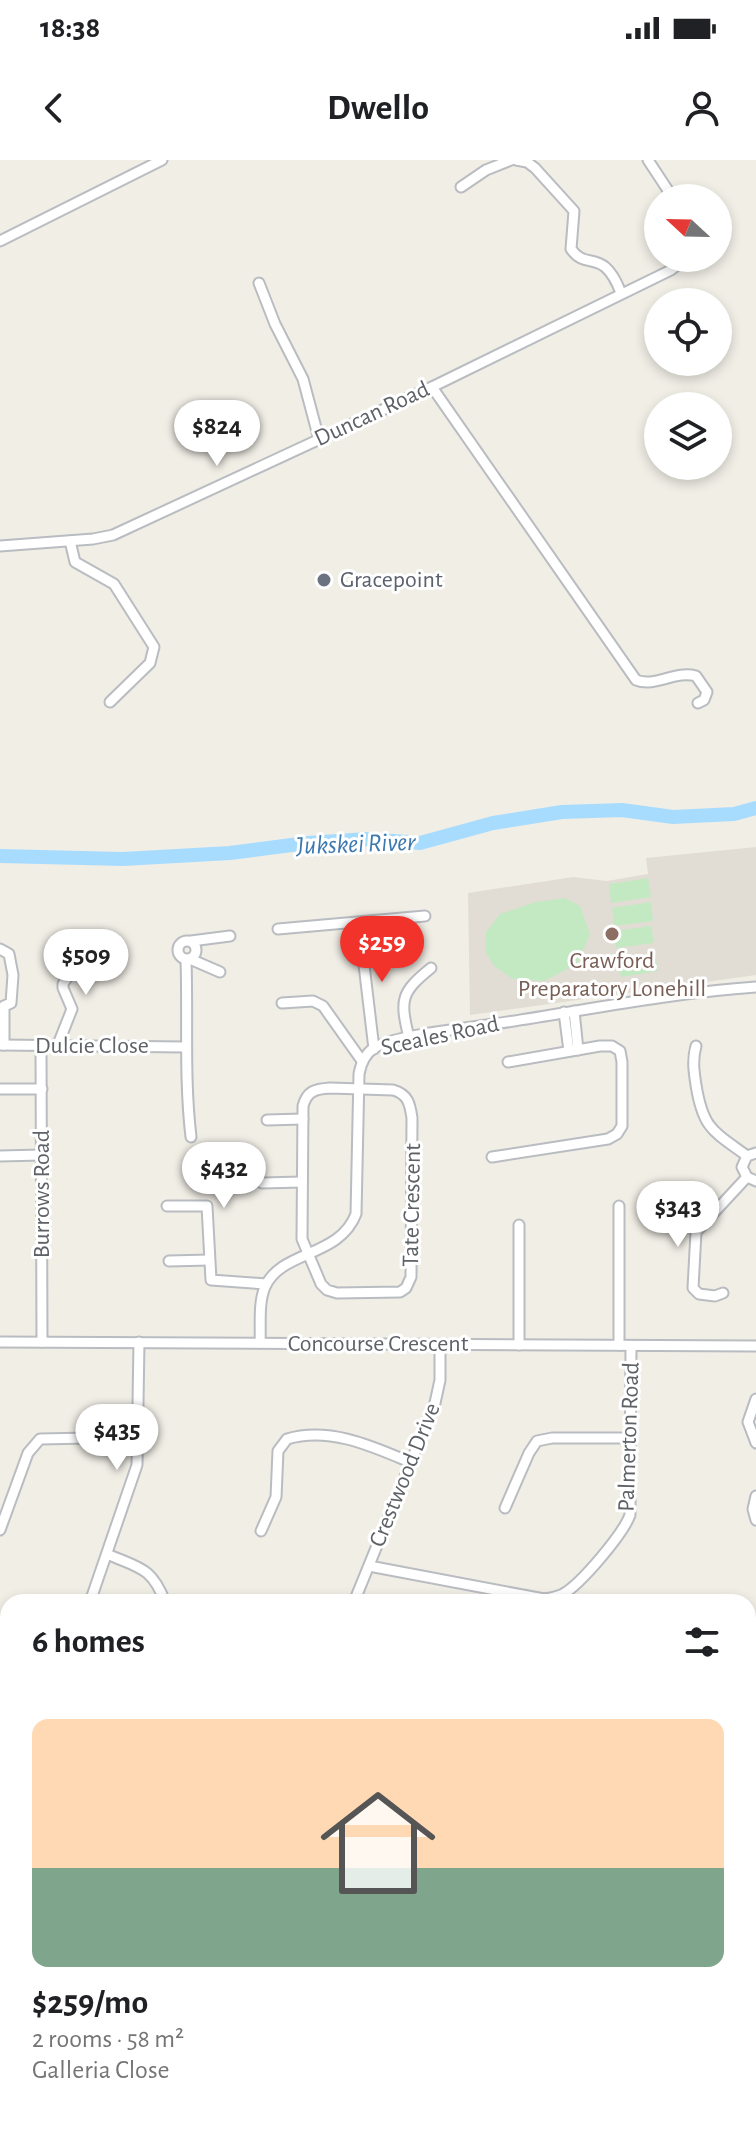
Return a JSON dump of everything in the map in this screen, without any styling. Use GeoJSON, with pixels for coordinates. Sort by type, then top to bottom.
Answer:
{"type":"FeatureCollection","features":[{"type":"Feature","properties":{"kind":"street"},"geometry":{"type":"LineString","coordinates":[[0,241],[162,160]]}},
{"type":"Feature","properties":{"kind":"street"},"geometry":{"type":"LineString","coordinates":[[461,187],[486,170],[514,160],[531,164],[571,206],[575,216],[571,249],[578,257],[604,264],[614,276],[621,293]]}},
{"type":"Feature","properties":{"kind":"street"},"geometry":{"type":"LineString","coordinates":[[648,160],[664,184]]}},
{"type":"Feature","properties":{"kind":"street","name":"Duncan Road"},"geometry":{"type":"LineString","coordinates":[[0,546],[113,535],[432,387],[667,272]]}},
{"type":"Feature","properties":{"kind":"street"},"geometry":{"type":"LineString","coordinates":[[259,283],[275,324],[303,379],[319,439]]}},
{"type":"Feature","properties":{"kind":"street"},"geometry":{"type":"LineString","coordinates":[[432,387],[636,680],[649,682],[676,675],[696,676],[707,692],[704,700],[698,703]]}},
{"type":"Feature","properties":{"kind":"street"},"geometry":{"type":"LineString","coordinates":[[70,541],[75,562],[114,584],[154,647],[150,663],[110,702]]}},
{"type":"Feature","properties":{"kind":"street"},"geometry":{"type":"LineString","coordinates":[[278,929],[425,916]]}},
{"type":"Feature","properties":{"kind":"street"},"geometry":{"type":"LineString","coordinates":[[359,923],[374,1049]]}},
{"type":"Feature","properties":{"kind":"street"},"geometry":{"type":"LineString","coordinates":[[220,972],[179,956],[177,948],[183,942],[230,936]]}},
{"type":"Feature","properties":{"kind":"street"},"geometry":{"type":"LineString","coordinates":[[57,1047],[72,1009],[63,984],[93,938]]}},
{"type":"Feature","properties":{"kind":"street"},"geometry":{"type":"LineString","coordinates":[[191,941],[196,953],[188,960],[185,1047],[191,1137]]}},
{"type":"Feature","properties":{"kind":"street"},"geometry":{"type":"LineString","coordinates":[[0,949],[7,951],[11,957],[13,975],[11,1003],[2,1006],[2,1045]]}},
{"type":"Feature","properties":{"kind":"street"},"geometry":{"type":"LineString","coordinates":[[409,1038],[402,1007],[406,991],[431,968]]}},
{"type":"Feature","properties":{"kind":"street","name":"Sceales Road"},"geometry":{"type":"LineString","coordinates":[[266,1284],[276,1272],[344,1235],[356,1214],[362,1061],[374,1049],[409,1038],[569,1012],[703,991],[756,987]]}},
{"type":"Feature","properties":{"kind":"street"},"geometry":{"type":"LineString","coordinates":[[282,1003],[313,1001],[323,1006],[362,1061]]}},
{"type":"Feature","properties":{"kind":"street"},"geometry":{"type":"LineString","coordinates":[[569,1012],[573,1050]]}},
{"type":"Feature","properties":{"kind":"street","name":"Dulcie Close"},"geometry":{"type":"LineString","coordinates":[[2,1045],[185,1047]]}},
{"type":"Feature","properties":{"kind":"street","name":"Burrows Road"},"geometry":{"type":"LineString","coordinates":[[41,1046],[42,1342]]}},
{"type":"Feature","properties":{"kind":"street"},"geometry":{"type":"LineString","coordinates":[[492,1157],[608,1139],[617,1134],[623,1119],[620,1051],[606,1046],[508,1062]]}},
{"type":"Feature","properties":{"kind":"street"},"geometry":{"type":"LineString","coordinates":[[696,1046],[693,1065],[702,1117],[710,1128],[752,1155],[742,1167],[752,1179],[696,1232],[693,1288],[699,1294],[715,1296],[723,1293]]}},
{"type":"Feature","properties":{"kind":"street"},"geometry":{"type":"LineString","coordinates":[[0,1089],[42,1089]]}},
{"type":"Feature","properties":{"kind":"street"},"geometry":{"type":"LineString","coordinates":[[309,1255],[302,1239],[304,1102],[312,1091],[360,1089]]}},
{"type":"Feature","properties":{"kind":"street","name":"Tate Crescent"},"geometry":{"type":"LineString","coordinates":[[309,1255],[321,1284],[333,1293],[397,1293],[409,1283],[413,1131],[409,1103],[403,1093],[396,1091],[360,1089]]}},
{"type":"Feature","properties":{"kind":"street"},"geometry":{"type":"LineString","coordinates":[[267,1120],[303,1119]]}},
{"type":"Feature","properties":{"kind":"street"},"geometry":{"type":"LineString","coordinates":[[0,1156],[41,1155]]}},
{"type":"Feature","properties":{"kind":"street"},"geometry":{"type":"LineString","coordinates":[[262,1183],[302,1182]]}},
{"type":"Feature","properties":{"kind":"street"},"geometry":{"type":"LineString","coordinates":[[167,1206],[207,1206],[210,1278],[213,1281],[243,1280],[266,1284],[260,1343]]}},
{"type":"Feature","properties":{"kind":"street"},"geometry":{"type":"LineString","coordinates":[[619,1206],[619,1345]]}},
{"type":"Feature","properties":{"kind":"street"},"geometry":{"type":"LineString","coordinates":[[519,1225],[519,1345]]}},
{"type":"Feature","properties":{"kind":"street"},"geometry":{"type":"LineString","coordinates":[[169,1261],[209,1260]]}},
{"type":"Feature","properties":{"kind":"street","name":"Concourse Crescent"},"geometry":{"type":"LineString","coordinates":[[0,1342],[756,1346]]}},
{"type":"Feature","properties":{"kind":"street"},"geometry":{"type":"LineString","coordinates":[[93,1594],[137,1465],[139,1342]]}},
{"type":"Feature","properties":{"kind":"street","name":"Crestwood Drive"},"geometry":{"type":"LineString","coordinates":[[357,1594],[438,1394],[440,1345]]}},
{"type":"Feature","properties":{"kind":"street","name":"Palmerton Road"},"geometry":{"type":"LineString","coordinates":[[562,1594],[613,1543],[627,1524],[631,1498],[631,1346]]}},
{"type":"Feature","properties":{"kind":"street"},"geometry":{"type":"LineString","coordinates":[[756,1399],[748,1422],[756,1443]]}},
{"type":"Feature","properties":{"kind":"street"},"geometry":{"type":"LineString","coordinates":[[261,1531],[276,1497],[278,1451],[287,1439],[322,1436],[351,1439],[412,1463]]}},
{"type":"Feature","properties":{"kind":"street"},"geometry":{"type":"LineString","coordinates":[[0,1530],[28,1453],[40,1439],[138,1437]]}},
{"type":"Feature","properties":{"kind":"street"},"geometry":{"type":"LineString","coordinates":[[505,1508],[537,1441],[552,1438],[630,1438]]}},
{"type":"Feature","properties":{"kind":"street"},"geometry":{"type":"LineString","coordinates":[[756,1496],[753,1509],[756,1520]]}},
{"type":"Feature","properties":{"kind":"street"},"geometry":{"type":"LineString","coordinates":[[107,1554],[149,1574],[162,1594]]}},
{"type":"Feature","properties":{"kind":"street","name":"Palmerton Road"},"geometry":{"type":"LineString","coordinates":[[369,1566],[517,1594]]}},
{"type":"Feature","properties":{"kind":"shaded area","name":"Crawford Preparatory Lonehill"},"geometry":{"type":"Polygon","coordinates":[[[756,847],[756,975],[470,1015],[468,893],[573,877],[607,881],[648,874],[646,858],[756,847]]]}},
{"type":"Feature","properties":{"kind":"green space"},"geometry":{"type":"Polygon","coordinates":[[[648,878],[651,897],[611,903],[609,884],[648,878]]]}},
{"type":"Feature","properties":{"kind":"green space"},"geometry":{"type":"Polygon","coordinates":[[[565,898],[580,906],[590,934],[577,964],[544,981],[513,979],[494,966],[485,951],[486,932],[500,914],[536,902],[565,898]]]}},
{"type":"Feature","properties":{"kind":"green space"},"geometry":{"type":"Polygon","coordinates":[[[651,902],[653,921],[614,926],[612,908],[651,902]]]}},
{"type":"Feature","properties":{"kind":"green space"},"geometry":{"type":"Polygon","coordinates":[[[651,926],[654,943],[616,948],[613,931],[651,926]]]}},
{"type":"Feature","properties":{"kind":"green space"},"geometry":{"type":"Polygon","coordinates":[[[655,953],[658,971],[621,977],[617,959],[655,953]]]}},
{"type":"Feature","properties":{"kind":"waterway","name":"Jukskei River"},"geometry":{"type":"LineString","coordinates":[[0,856],[123,859],[230,853],[367,839],[420,843],[493,823],[562,812],[622,810],[673,817],[734,814],[756,808]]}},
{"type":"Feature","properties":{"kind":"place","name":"Gracepoint"},"geometry":{"type":"Point","coordinates":[324,580]}},
{"type":"Feature","properties":{"kind":"place","name":"Crawford Preparatory Lonehill"},"geometry":{"type":"Point","coordinates":[612,934]}}]}
